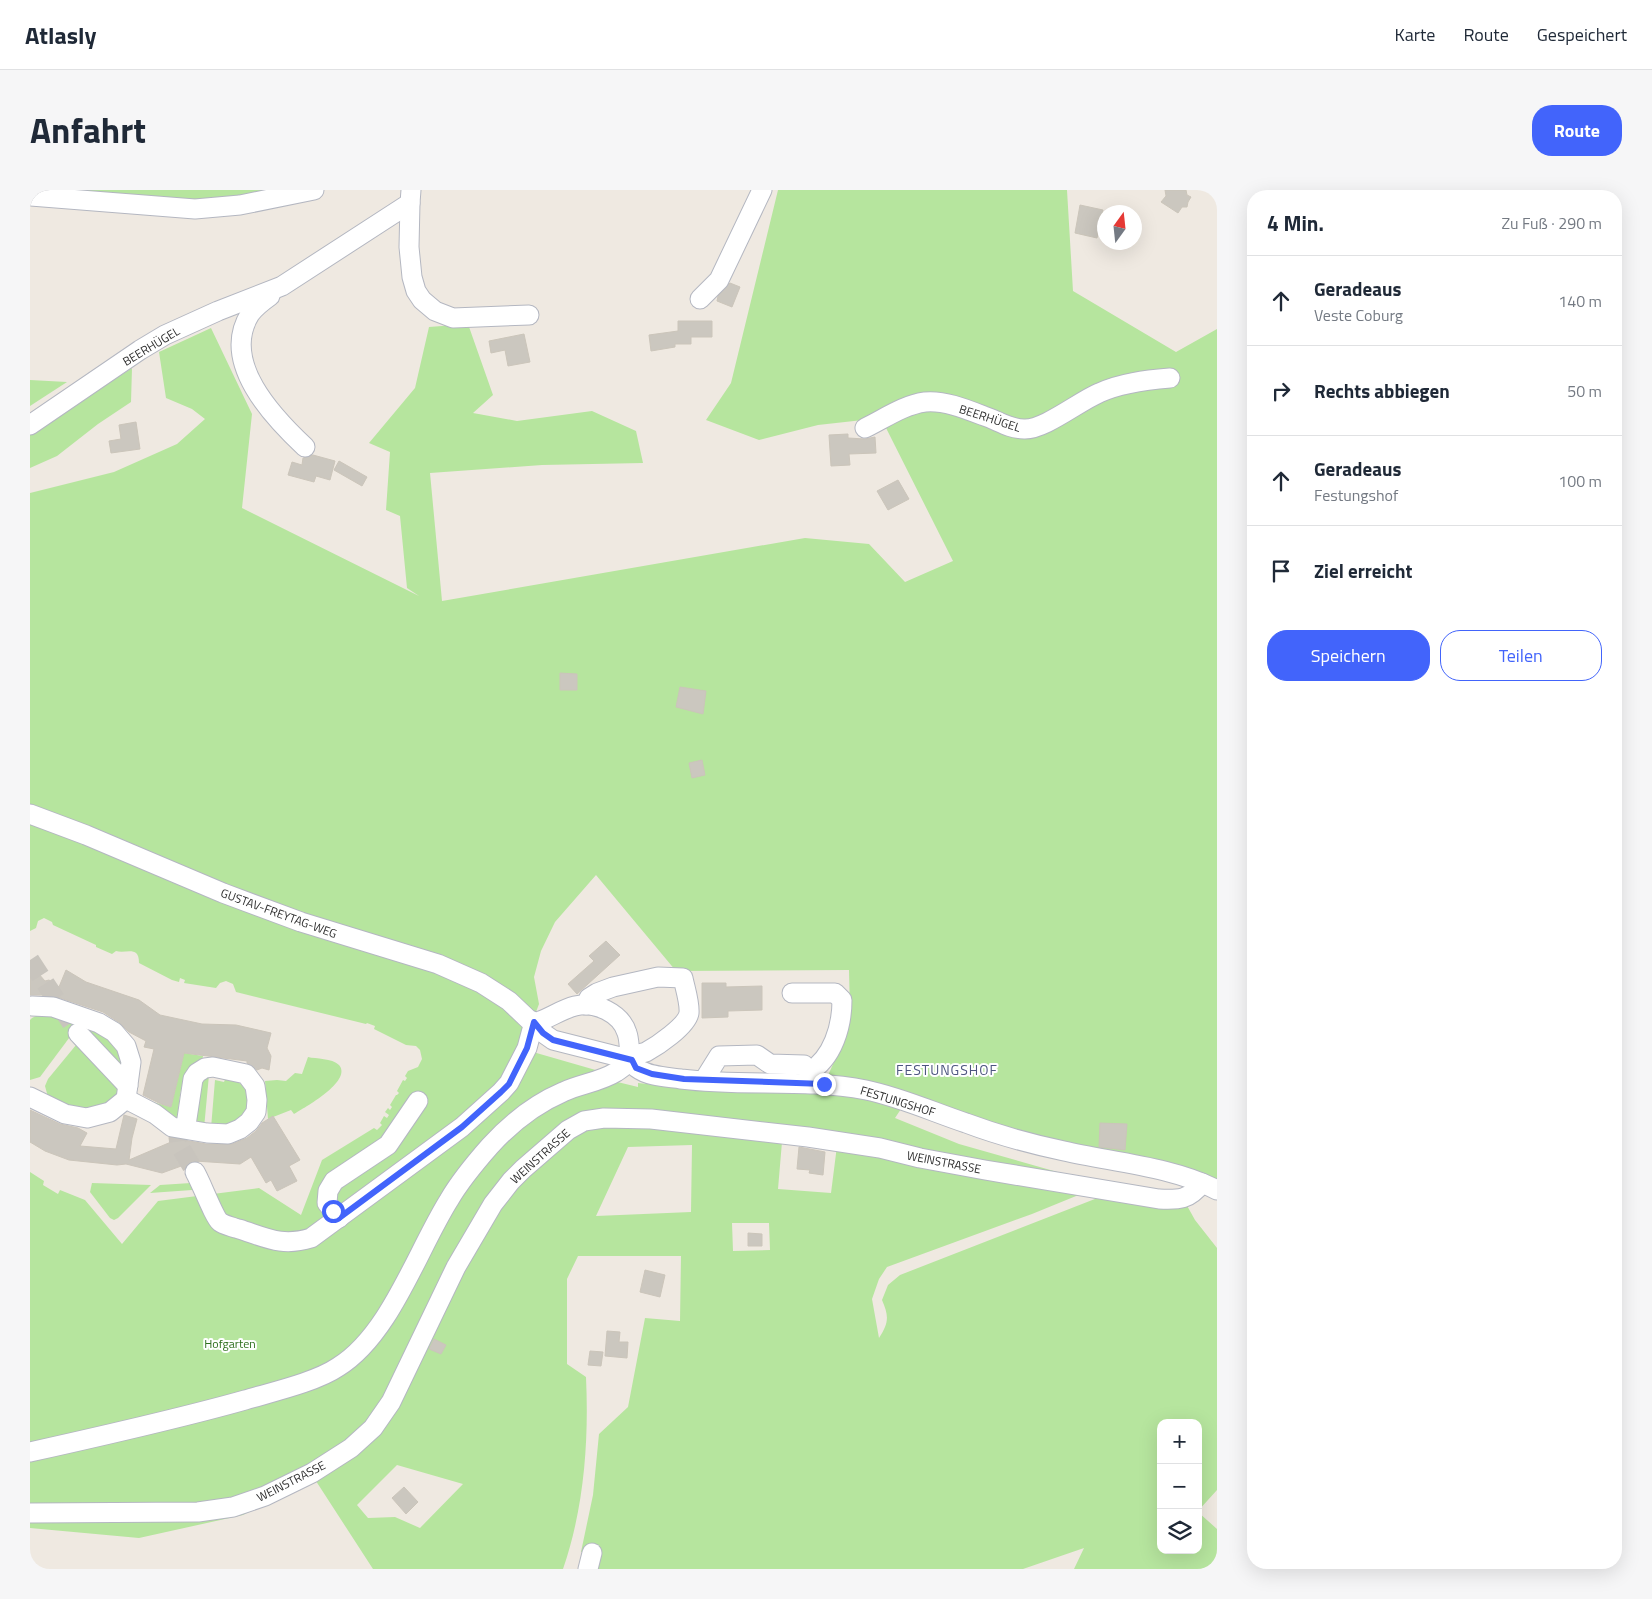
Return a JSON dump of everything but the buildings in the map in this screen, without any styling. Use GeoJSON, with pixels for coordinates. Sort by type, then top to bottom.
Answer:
{"type":"FeatureCollection","features":[{"type":"Feature","properties":{"kind":"street"},"geometry":{"type":"LineString","coordinates":[[30,196],[195,209],[240,205],[314,190]]}},
{"type":"Feature","properties":{"kind":"street"},"geometry":{"type":"LineString","coordinates":[[700,299],[719,280],[762,190]]}},
{"type":"Feature","properties":{"kind":"street","name":"BEERHÜGEL"},"geometry":{"type":"LineString","coordinates":[[306,447],[284,427],[252,383],[243,363],[240,343],[248,316],[254,308],[282,286],[410,197]]}},
{"type":"Feature","properties":{"kind":"street","name":"BEERHÜGEL"},"geometry":{"type":"LineString","coordinates":[[410,197],[409,247],[412,277],[416,291],[422,300],[435,311],[453,318],[529,315]]}},
{"type":"Feature","properties":{"kind":"street","name":"BEERHÜGEL"},"geometry":{"type":"LineString","coordinates":[[30,426],[140,350],[165,335],[218,311],[282,286]]}},
{"type":"Feature","properties":{"kind":"street","name":"BEERHÜGEL"},"geometry":{"type":"LineString","coordinates":[[865,428],[908,406],[925,402],[942,403],[957,407],[1010,427],[1024,430],[1040,427],[1101,392],[1141,381],[1170,378]]}},
{"type":"Feature","properties":{"kind":"street","name":"GUSTAV-FREYTAG-WEG"},"geometry":{"type":"LineString","coordinates":[[30,814],[86,835],[223,893],[301,922],[438,964],[481,983],[509,1001],[553,1040],[631,1058]]}},
{"type":"Feature","properties":{"kind":"street"},"geometry":{"type":"LineString","coordinates":[[30,1452],[194,1414],[270,1393],[338,1368],[366,1344],[381,1324],[448,1201],[465,1175],[492,1144],[518,1120],[542,1102],[565,1091],[616,1072],[631,1058],[645,1052],[682,1025],[687,1019],[689,1012],[683,978],[658,977],[613,987],[596,993],[589,998],[586,1005]]}},
{"type":"Feature","properties":{"kind":"street"},"geometry":{"type":"LineString","coordinates":[[704,1080],[719,1056],[757,1055],[770,1064],[804,1065],[809,1077],[830,1050],[838,1031],[842,1012],[842,1000],[834,993],[792,993]]}},
{"type":"Feature","properties":{"kind":"street"},"geometry":{"type":"LineString","coordinates":[[30,1097],[65,1114],[87,1118],[110,1112],[127,1093],[131,1062],[126,1046],[114,1032],[99,1023],[36,1003]]}},
{"type":"Feature","properties":{"kind":"street"},"geometry":{"type":"LineString","coordinates":[[195,1172],[220,1222],[278,1242],[298,1242],[311,1238],[339,1218],[462,1127],[501,1092],[509,1084],[527,1048],[529,1018],[540,1021],[575,1006],[586,1005],[609,1011],[620,1020],[627,1032],[631,1058]]}},
{"type":"Feature","properties":{"kind":"street"},"geometry":{"type":"LineString","coordinates":[[78,1033],[127,1093],[172,1127],[207,1133],[228,1134],[240,1129],[249,1122],[256,1112],[255,1086],[246,1074],[213,1067],[205,1068],[197,1073],[193,1079],[186,1125]]}},
{"type":"Feature","properties":{"kind":"street","name":"FESTUNGSHOF"},"geometry":{"type":"LineString","coordinates":[[631,1058],[636,1068],[652,1074],[704,1080],[809,1077],[824,1084],[874,1092],[1013,1139],[1162,1171],[1209,1186]]}},
{"type":"Feature","properties":{"kind":"street"},"geometry":{"type":"LineString","coordinates":[[339,1218],[327,1203],[328,1191],[334,1181],[388,1145],[418,1101]]}},
{"type":"Feature","properties":{"kind":"street","name":"WEINSTRASSE"},"geometry":{"type":"LineString","coordinates":[[30,1513],[198,1512],[233,1507],[265,1496],[312,1473],[351,1448],[373,1428],[391,1402],[456,1266],[494,1204],[523,1169],[568,1130],[584,1121],[604,1118],[651,1119],[808,1137],[880,1148],[985,1170],[1159,1199],[1174,1200],[1187,1198],[1209,1186]]}},
{"type":"Feature","properties":{"kind":"green space"},"geometry":{"type":"Polygon","coordinates":[[[52,190],[276,190],[209,203],[52,190]]]}},
{"type":"Feature","properties":{"kind":"green space"},"geometry":{"type":"Polygon","coordinates":[[[778,190],[1067,190],[1073,291],[1176,352],[1217,329],[1217,1190],[824,1084],[840,1049],[850,1012],[849,970],[676,971],[596,875],[555,922],[541,951],[534,977],[539,1004],[536,1012],[352,935],[30,808],[30,493],[114,472],[177,444],[205,419],[192,409],[166,398],[159,352],[211,328],[252,414],[242,508],[419,596],[407,588],[400,516],[386,510],[390,452],[369,443],[415,388],[429,327],[468,324],[493,395],[473,413],[517,421],[592,411],[636,431],[643,463],[542,465],[430,473],[442,601],[805,538],[869,544],[905,582],[953,561],[881,418],[818,425],[759,440],[706,420],[731,383],[778,190]]]}},
{"type":"Feature","properties":{"kind":"green space"},"geometry":{"type":"Polygon","coordinates":[[[132,368],[131,402],[98,424],[57,456],[30,468],[30,433],[132,368]]]}},
{"type":"Feature","properties":{"kind":"green space"},"geometry":{"type":"Polygon","coordinates":[[[30,380],[67,382],[30,406],[30,380]]]}},
{"type":"Feature","properties":{"kind":"green space","name":"Hofgarten"},"geometry":{"type":"Polygon","coordinates":[[[30,821],[459,979],[510,1011],[520,1023],[533,1052],[599,1071],[601,1078],[638,1087],[638,1083],[685,1088],[829,1093],[859,1098],[901,1109],[895,1118],[959,1144],[1103,1185],[1032,1214],[887,1267],[879,1279],[872,1299],[879,1338],[885,1328],[887,1319],[882,1300],[888,1285],[900,1275],[1100,1197],[1185,1202],[1195,1220],[1217,1248],[1217,1490],[1202,1507],[1202,1419],[1157,1419],[1157,1554],[1202,1554],[1202,1516],[1217,1529],[1217,1569],[1074,1569],[1084,1548],[1023,1569],[595,1569],[592,1553],[581,1552],[593,1495],[599,1434],[628,1407],[645,1318],[680,1321],[681,1256],[578,1256],[567,1279],[567,1364],[586,1377],[587,1426],[584,1475],[580,1499],[576,1522],[563,1569],[373,1569],[314,1478],[243,1515],[139,1538],[30,1528],[30,1172],[44,1181],[43,1185],[58,1194],[60,1190],[85,1200],[122,1244],[158,1201],[259,1188],[301,1215],[322,1160],[374,1128],[377,1130],[382,1125],[380,1123],[384,1116],[387,1118],[389,1115],[385,1112],[388,1108],[390,1110],[392,1107],[390,1105],[399,1093],[397,1091],[403,1080],[405,1081],[407,1078],[405,1076],[408,1071],[418,1067],[422,1059],[420,1050],[416,1046],[406,1045],[374,1029],[375,1026],[367,1023],[236,992],[233,984],[226,981],[220,983],[216,988],[184,983],[185,980],[180,978],[179,982],[172,980],[139,963],[137,954],[134,952],[116,951],[112,954],[53,925],[52,922],[44,918],[38,921],[36,928],[30,931],[30,821]],[[783,1130],[778,1189],[831,1193],[838,1138],[783,1130]],[[692,1145],[628,1147],[596,1216],[691,1212],[692,1145]],[[732,1223],[733,1251],[770,1250],[769,1223],[732,1223]],[[397,1465],[357,1505],[368,1518],[395,1517],[420,1528],[463,1484],[397,1465]]]}},
{"type":"Feature","properties":{"kind":"green space"},"geometry":{"type":"Polygon","coordinates":[[[40,1014],[81,1022],[40,1077],[30,1080],[30,1020],[40,1014]]]}},
{"type":"Feature","properties":{"kind":"green space"},"geometry":{"type":"Polygon","coordinates":[[[89,1024],[115,1037],[127,1072],[84,1029],[89,1024]]]}},
{"type":"Feature","properties":{"kind":"green space"},"geometry":{"type":"Polygon","coordinates":[[[81,1039],[127,1092],[85,1116],[48,1097],[45,1086],[48,1079],[81,1039]]]}},
{"type":"Feature","properties":{"kind":"green space"},"geometry":{"type":"Polygon","coordinates":[[[184,1053],[203,1056],[202,1061],[194,1065],[184,1078],[177,1123],[142,1099],[171,1107],[184,1053]]]}},
{"type":"Feature","properties":{"kind":"green space"},"geometry":{"type":"Polygon","coordinates":[[[308,1057],[328,1060],[339,1065],[341,1071],[339,1079],[326,1093],[294,1114],[291,1110],[268,1119],[265,1081],[286,1081],[295,1073],[302,1074],[308,1057]]]}},
{"type":"Feature","properties":{"kind":"green space"},"geometry":{"type":"Polygon","coordinates":[[[209,1075],[204,1128],[191,1127],[199,1083],[209,1075]]]}},
{"type":"Feature","properties":{"kind":"green space"},"geometry":{"type":"Polygon","coordinates":[[[226,1077],[241,1084],[247,1092],[248,1109],[237,1125],[211,1128],[215,1080],[224,1082],[226,1077]]]}},
{"type":"Feature","properties":{"kind":"green space"},"geometry":{"type":"Polygon","coordinates":[[[92,1183],[151,1185],[114,1220],[110,1218],[90,1192],[92,1183]]]}},
{"type":"Feature","properties":{"kind":"green space"},"geometry":{"type":"Polygon","coordinates":[[[191,1183],[192,1190],[150,1193],[160,1185],[191,1183]]]}},
{"type":"Feature","properties":{"kind":"tunnel"},"geometry":{"type":"LineString","coordinates":[[30,960],[78,1033]]}},
{"type":"Feature","properties":{"kind":"tunnel"},"geometry":{"type":"LineString","coordinates":[[186,1125],[178,1137],[179,1145],[195,1172]]}},
{"type":"Feature","properties":{"kind":"district","name":"FESTUNGSHOF"},"geometry":{"type":"Point","coordinates":[947,1069]}},
{"type":"Feature","properties":{"kind":"route"},"geometry":{"type":"LineString","coordinates":[[333,1211],[339,1218],[462,1127],[501,1092],[509,1084],[527,1048],[534,1022],[543,1033],[553,1040],[632,1060],[636,1068],[652,1074],[684,1079],[824,1084]]}}]}
